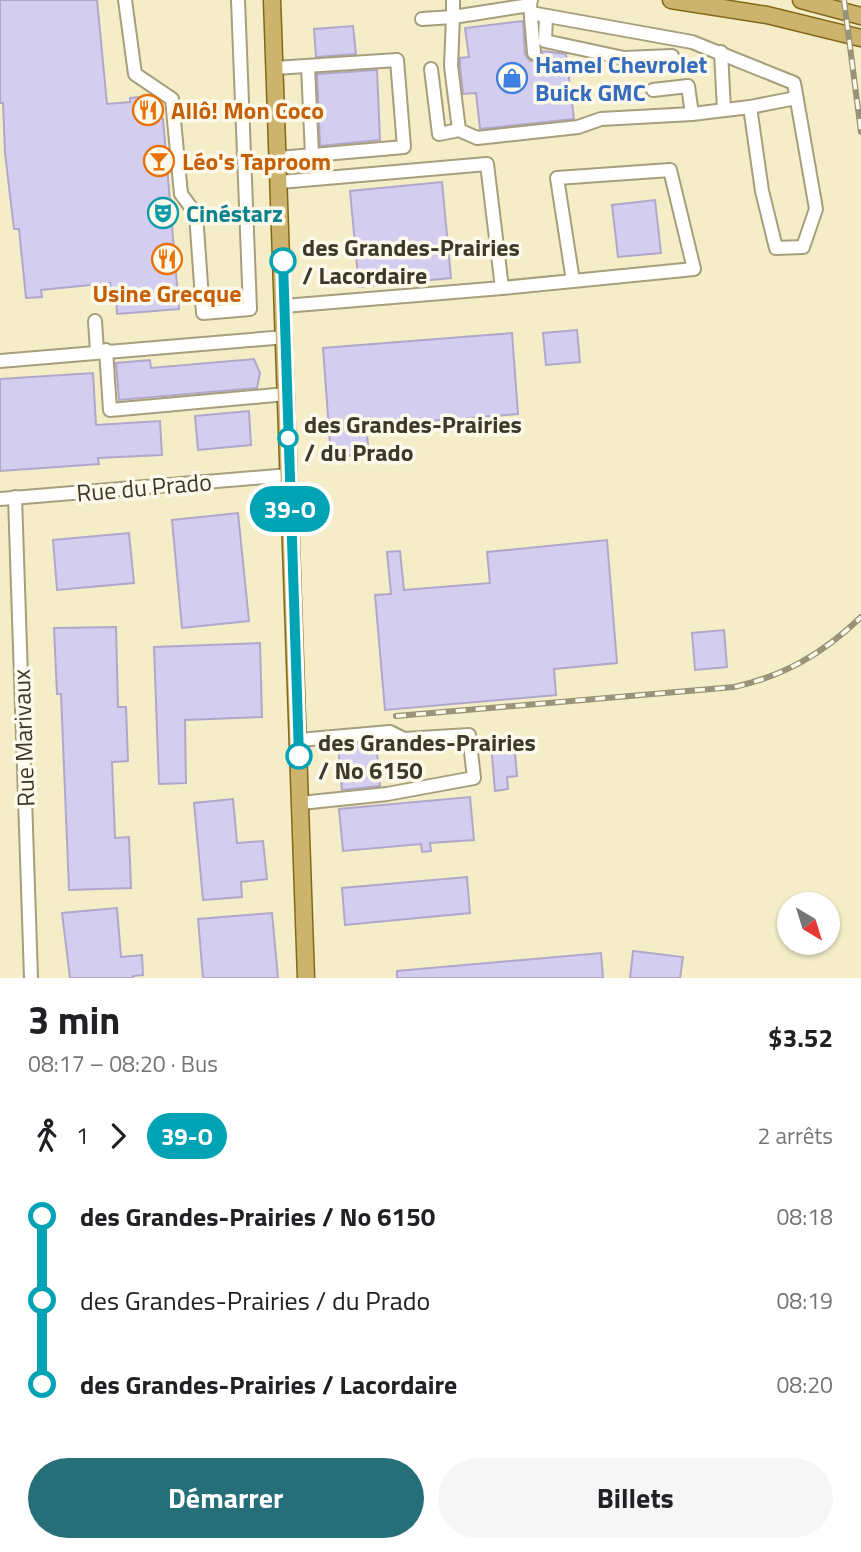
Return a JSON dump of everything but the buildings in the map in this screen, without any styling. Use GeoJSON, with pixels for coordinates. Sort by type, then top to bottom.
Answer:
{"type":"FeatureCollection","features":[{"type":"Feature","properties":{"kind":"main road"},"geometry":{"type":"LineString","coordinates":[[272,0],[306,978]]}},
{"type":"Feature","properties":{"kind":"main road"},"geometry":{"type":"LineString","coordinates":[[671,0],[767,15],[861,38]]}},
{"type":"Feature","properties":{"kind":"main road"},"geometry":{"type":"LineString","coordinates":[[801,0],[861,16]]}},
{"type":"Feature","properties":{"kind":"street"},"geometry":{"type":"LineString","coordinates":[[125,0],[135,74],[172,99],[181,194],[196,214],[203,313],[250,309],[238,0]]}},
{"type":"Feature","properties":{"kind":"street"},"geometry":{"type":"LineString","coordinates":[[453,0],[451,65],[459,130]]}},
{"type":"Feature","properties":{"kind":"street"},"geometry":{"type":"LineString","coordinates":[[531,6],[534,53]]}},
{"type":"Feature","properties":{"kind":"street"},"geometry":{"type":"LineString","coordinates":[[422,19],[531,6],[546,16],[692,42],[794,83],[816,209],[803,247],[776,248],[762,191],[750,107]]}},
{"type":"Feature","properties":{"kind":"street"},"geometry":{"type":"LineString","coordinates":[[546,16],[544,41],[624,58],[672,56]]}},
{"type":"Feature","properties":{"kind":"street"},"geometry":{"type":"LineString","coordinates":[[721,52],[724,110]]}},
{"type":"Feature","properties":{"kind":"street"},"geometry":{"type":"LineString","coordinates":[[275,68],[397,60],[404,148],[279,158]]}},
{"type":"Feature","properties":{"kind":"street"},"geometry":{"type":"LineString","coordinates":[[308,66],[312,155]]}},
{"type":"Feature","properties":{"kind":"street"},"geometry":{"type":"LineString","coordinates":[[431,69],[439,134],[459,130],[478,138],[578,127],[601,119],[692,114],[796,98]]}},
{"type":"Feature","properties":{"kind":"street"},"geometry":{"type":"LineString","coordinates":[[653,90],[688,86],[692,114]]}},
{"type":"Feature","properties":{"kind":"street"},"geometry":{"type":"LineString","coordinates":[[280,182],[487,164],[502,288]]}},
{"type":"Feature","properties":{"kind":"street"},"geometry":{"type":"LineString","coordinates":[[284,306],[502,288],[573,281],[694,269],[670,170],[557,178],[573,281]]}},
{"type":"Feature","properties":{"kind":"street"},"geometry":{"type":"LineString","coordinates":[[95,321],[110,410],[286,394]]}},
{"type":"Feature","properties":{"kind":"street"},"geometry":{"type":"LineString","coordinates":[[0,360],[285,337]]}},
{"type":"Feature","properties":{"kind":"street","name":"Rue du Prado"},"geometry":{"type":"LineString","coordinates":[[0,499],[289,475]]}},
{"type":"Feature","properties":{"kind":"street","name":"Rue Marivaux"},"geometry":{"type":"LineString","coordinates":[[15,497],[31,978]]}},
{"type":"Feature","properties":{"kind":"street"},"geometry":{"type":"LineString","coordinates":[[299,740],[390,732],[404,739],[469,735],[474,778],[387,794],[301,803]]}},
{"type":"Feature","properties":{"kind":"railway"},"geometry":{"type":"LineString","coordinates":[[844,0],[861,132]]}},
{"type":"Feature","properties":{"kind":"railway"},"geometry":{"type":"LineString","coordinates":[[396,716],[734,687],[786,670],[833,642],[861,617]]}},
{"type":"Feature","properties":{"kind":"bus line","name":"39-O"},"geometry":{"type":"LineString","coordinates":[[283,261],[299,756]]}},
{"type":"Feature","properties":{"kind":"place","name":"Hamel Chevrolet Buick GMC"},"geometry":{"type":"Point","coordinates":[512,78]}},
{"type":"Feature","properties":{"kind":"place","name":"Allô! Mon Coco"},"geometry":{"type":"Point","coordinates":[148,110]}},
{"type":"Feature","properties":{"kind":"place","name":"Léo's Taproom"},"geometry":{"type":"Point","coordinates":[159,161]}},
{"type":"Feature","properties":{"kind":"place","name":"Cinéstarz"},"geometry":{"type":"Point","coordinates":[163,213]}},
{"type":"Feature","properties":{"kind":"place","name":"Usine Grecque"},"geometry":{"type":"Point","coordinates":[167,259]}},
{"type":"Feature","properties":{"kind":"place","name":"des Grandes-Prairies / Lacordaire"},"geometry":{"type":"Point","coordinates":[283,261]}},
{"type":"Feature","properties":{"kind":"place","name":"des Grandes-Prairies / du Prado"},"geometry":{"type":"Point","coordinates":[288,438]}},
{"type":"Feature","properties":{"kind":"place","name":"des Grandes-Prairies / No 6150"},"geometry":{"type":"Point","coordinates":[299,756]}}]}
